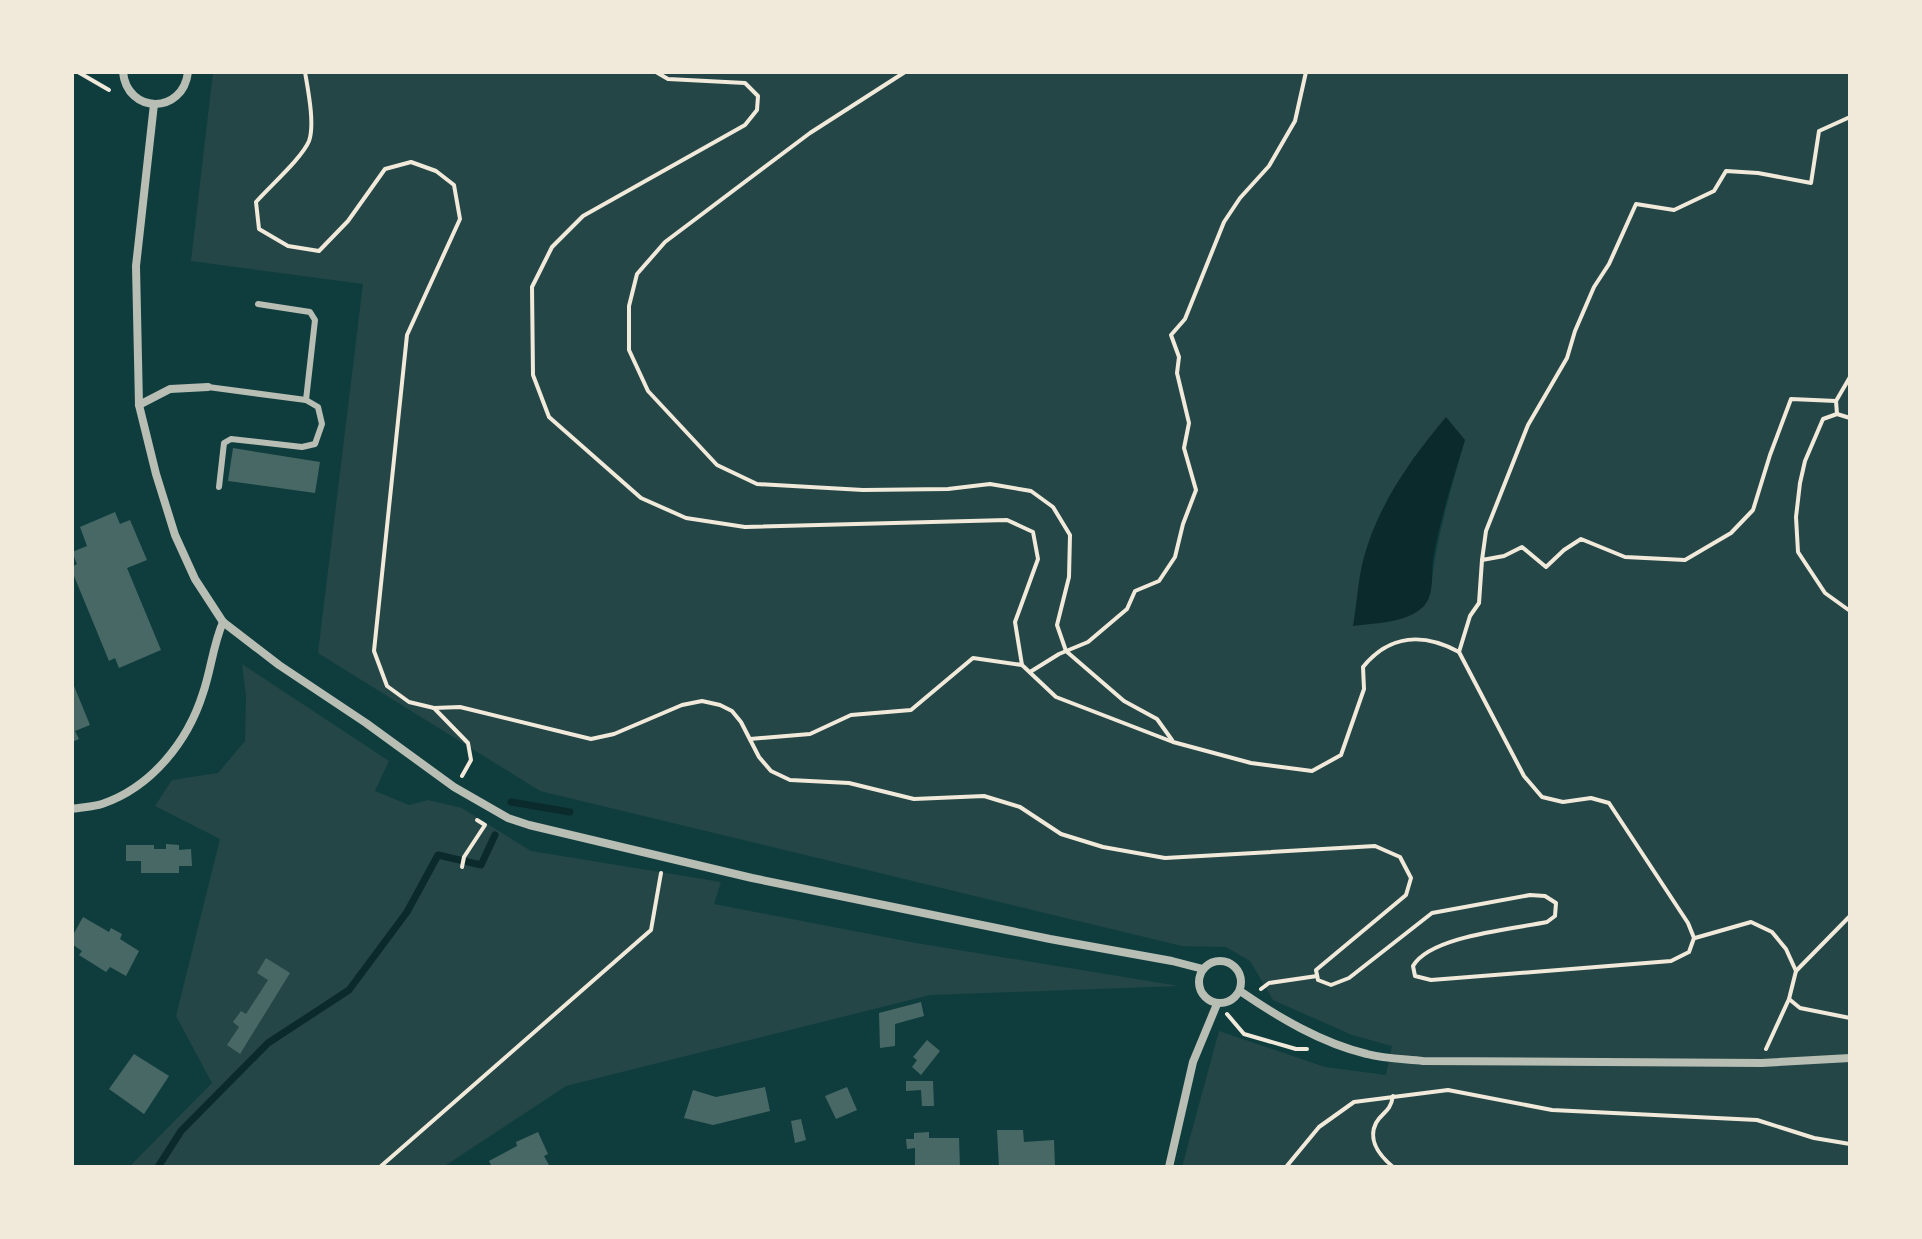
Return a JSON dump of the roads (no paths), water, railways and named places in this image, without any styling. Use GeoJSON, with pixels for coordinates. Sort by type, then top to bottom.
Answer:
{"type":"FeatureCollection","features":[{"type":"Feature","properties":{"kind":"street"},"geometry":{"type":"LineString","coordinates":[[123,72],[128,89],[135,97],[154,104],[174,98],[182,90],[188,72]]}},
{"type":"Feature","properties":{"kind":"street"},"geometry":{"type":"LineString","coordinates":[[154,104],[136,266],[139,405],[175,535],[195,579],[223,622],[279,665],[454,787],[508,818],[568,836],[767,881],[1203,969]]}},
{"type":"Feature","properties":{"kind":"street"},"geometry":{"type":"LineString","coordinates":[[139,405],[170,389],[208,387]]}},
{"type":"Feature","properties":{"kind":"street"},"geometry":{"type":"LineString","coordinates":[[72,809],[102,804],[138,785],[159,767],[189,731],[204,692],[215,641],[223,622]]}},
{"type":"Feature","properties":{"kind":"street"},"geometry":{"type":"LineString","coordinates":[[1216,962],[1231,964],[1240,976],[1240,991],[1230,1001],[1217,1004],[1204,997],[1198,983],[1203,969],[1216,962]]}},
{"type":"Feature","properties":{"kind":"street"},"geometry":{"type":"LineString","coordinates":[[1240,991],[1276,1015],[1334,1043],[1368,1055],[1423,1061],[1762,1063],[1850,1058]]}},
{"type":"Feature","properties":{"kind":"street"},"geometry":{"type":"LineString","coordinates":[[1169,1167],[1193,1062],[1217,1004]]}},
{"type":"Feature","properties":{"kind":"lane"},"geometry":{"type":"LineString","coordinates":[[258,304],[310,312],[315,320],[306,400]]}},
{"type":"Feature","properties":{"kind":"lane"},"geometry":{"type":"LineString","coordinates":[[208,387],[306,400],[318,407],[322,424],[315,444],[302,447],[231,439],[224,443],[219,487]]}},
{"type":"Feature","properties":{"kind":"waterway"},"geometry":{"type":"LineString","coordinates":[[511,802],[570,812]]}},
{"type":"Feature","properties":{"kind":"waterway"},"geometry":{"type":"LineString","coordinates":[[158,1167],[181,1131],[268,1043],[349,990],[407,912],[438,855],[481,865],[495,835]]}}]}
